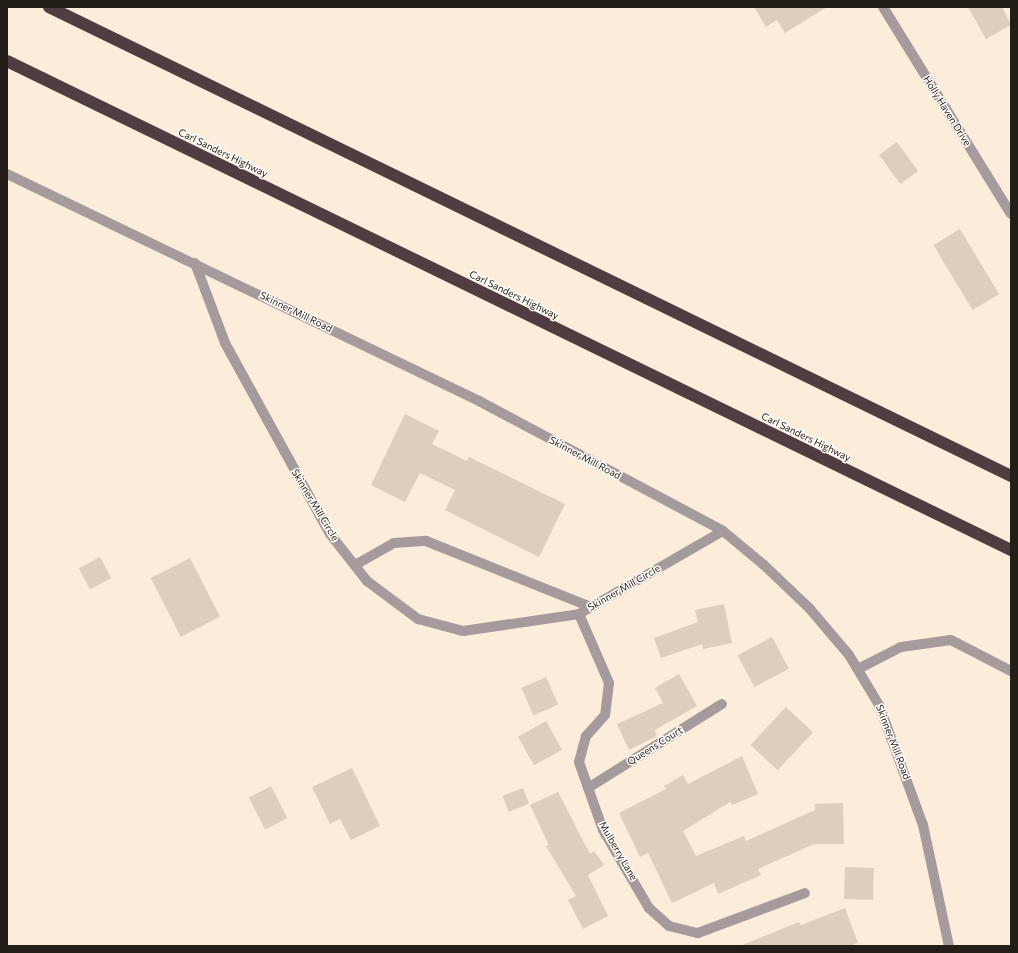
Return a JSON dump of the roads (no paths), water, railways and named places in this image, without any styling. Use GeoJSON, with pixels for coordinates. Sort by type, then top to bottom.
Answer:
{"type":"FeatureCollection","features":[{"type":"Feature","properties":{"kind":"highway"},"geometry":{"type":"LineString","coordinates":[[49,7],[1011,476]]}},
{"type":"Feature","properties":{"kind":"highway","name":"Carl Sanders Highway"},"geometry":{"type":"LineString","coordinates":[[7,61],[1011,550]]}},
{"type":"Feature","properties":{"kind":"street","name":"Holly Haven Drive"},"geometry":{"type":"LineString","coordinates":[[883,7],[1011,214]]}},
{"type":"Feature","properties":{"kind":"street","name":"Skinner Mill Road"},"geometry":{"type":"LineString","coordinates":[[7,174],[195,263],[479,401],[723,531],[810,609],[858,669],[880,705],[923,825],[948,946]]}},
{"type":"Feature","properties":{"kind":"street","name":"Skinner Mill Circle"},"geometry":{"type":"LineString","coordinates":[[195,263],[225,343],[330,534],[368,581],[418,619],[463,631],[579,614],[723,531]]}},
{"type":"Feature","properties":{"kind":"street"},"geometry":{"type":"LineString","coordinates":[[355,565],[394,543],[426,541],[591,607]]}},
{"type":"Feature","properties":{"kind":"street","name":"Mulberry Lane"},"geometry":{"type":"LineString","coordinates":[[579,614],[609,683],[605,715],[586,736],[579,762],[603,830],[650,908],[669,926],[698,933],[806,893]]}},
{"type":"Feature","properties":{"kind":"street"},"geometry":{"type":"LineString","coordinates":[[858,669],[901,647],[951,640],[1011,671]]}},
{"type":"Feature","properties":{"kind":"street","name":"Queens Court"},"geometry":{"type":"LineString","coordinates":[[588,788],[722,704]]}}]}
